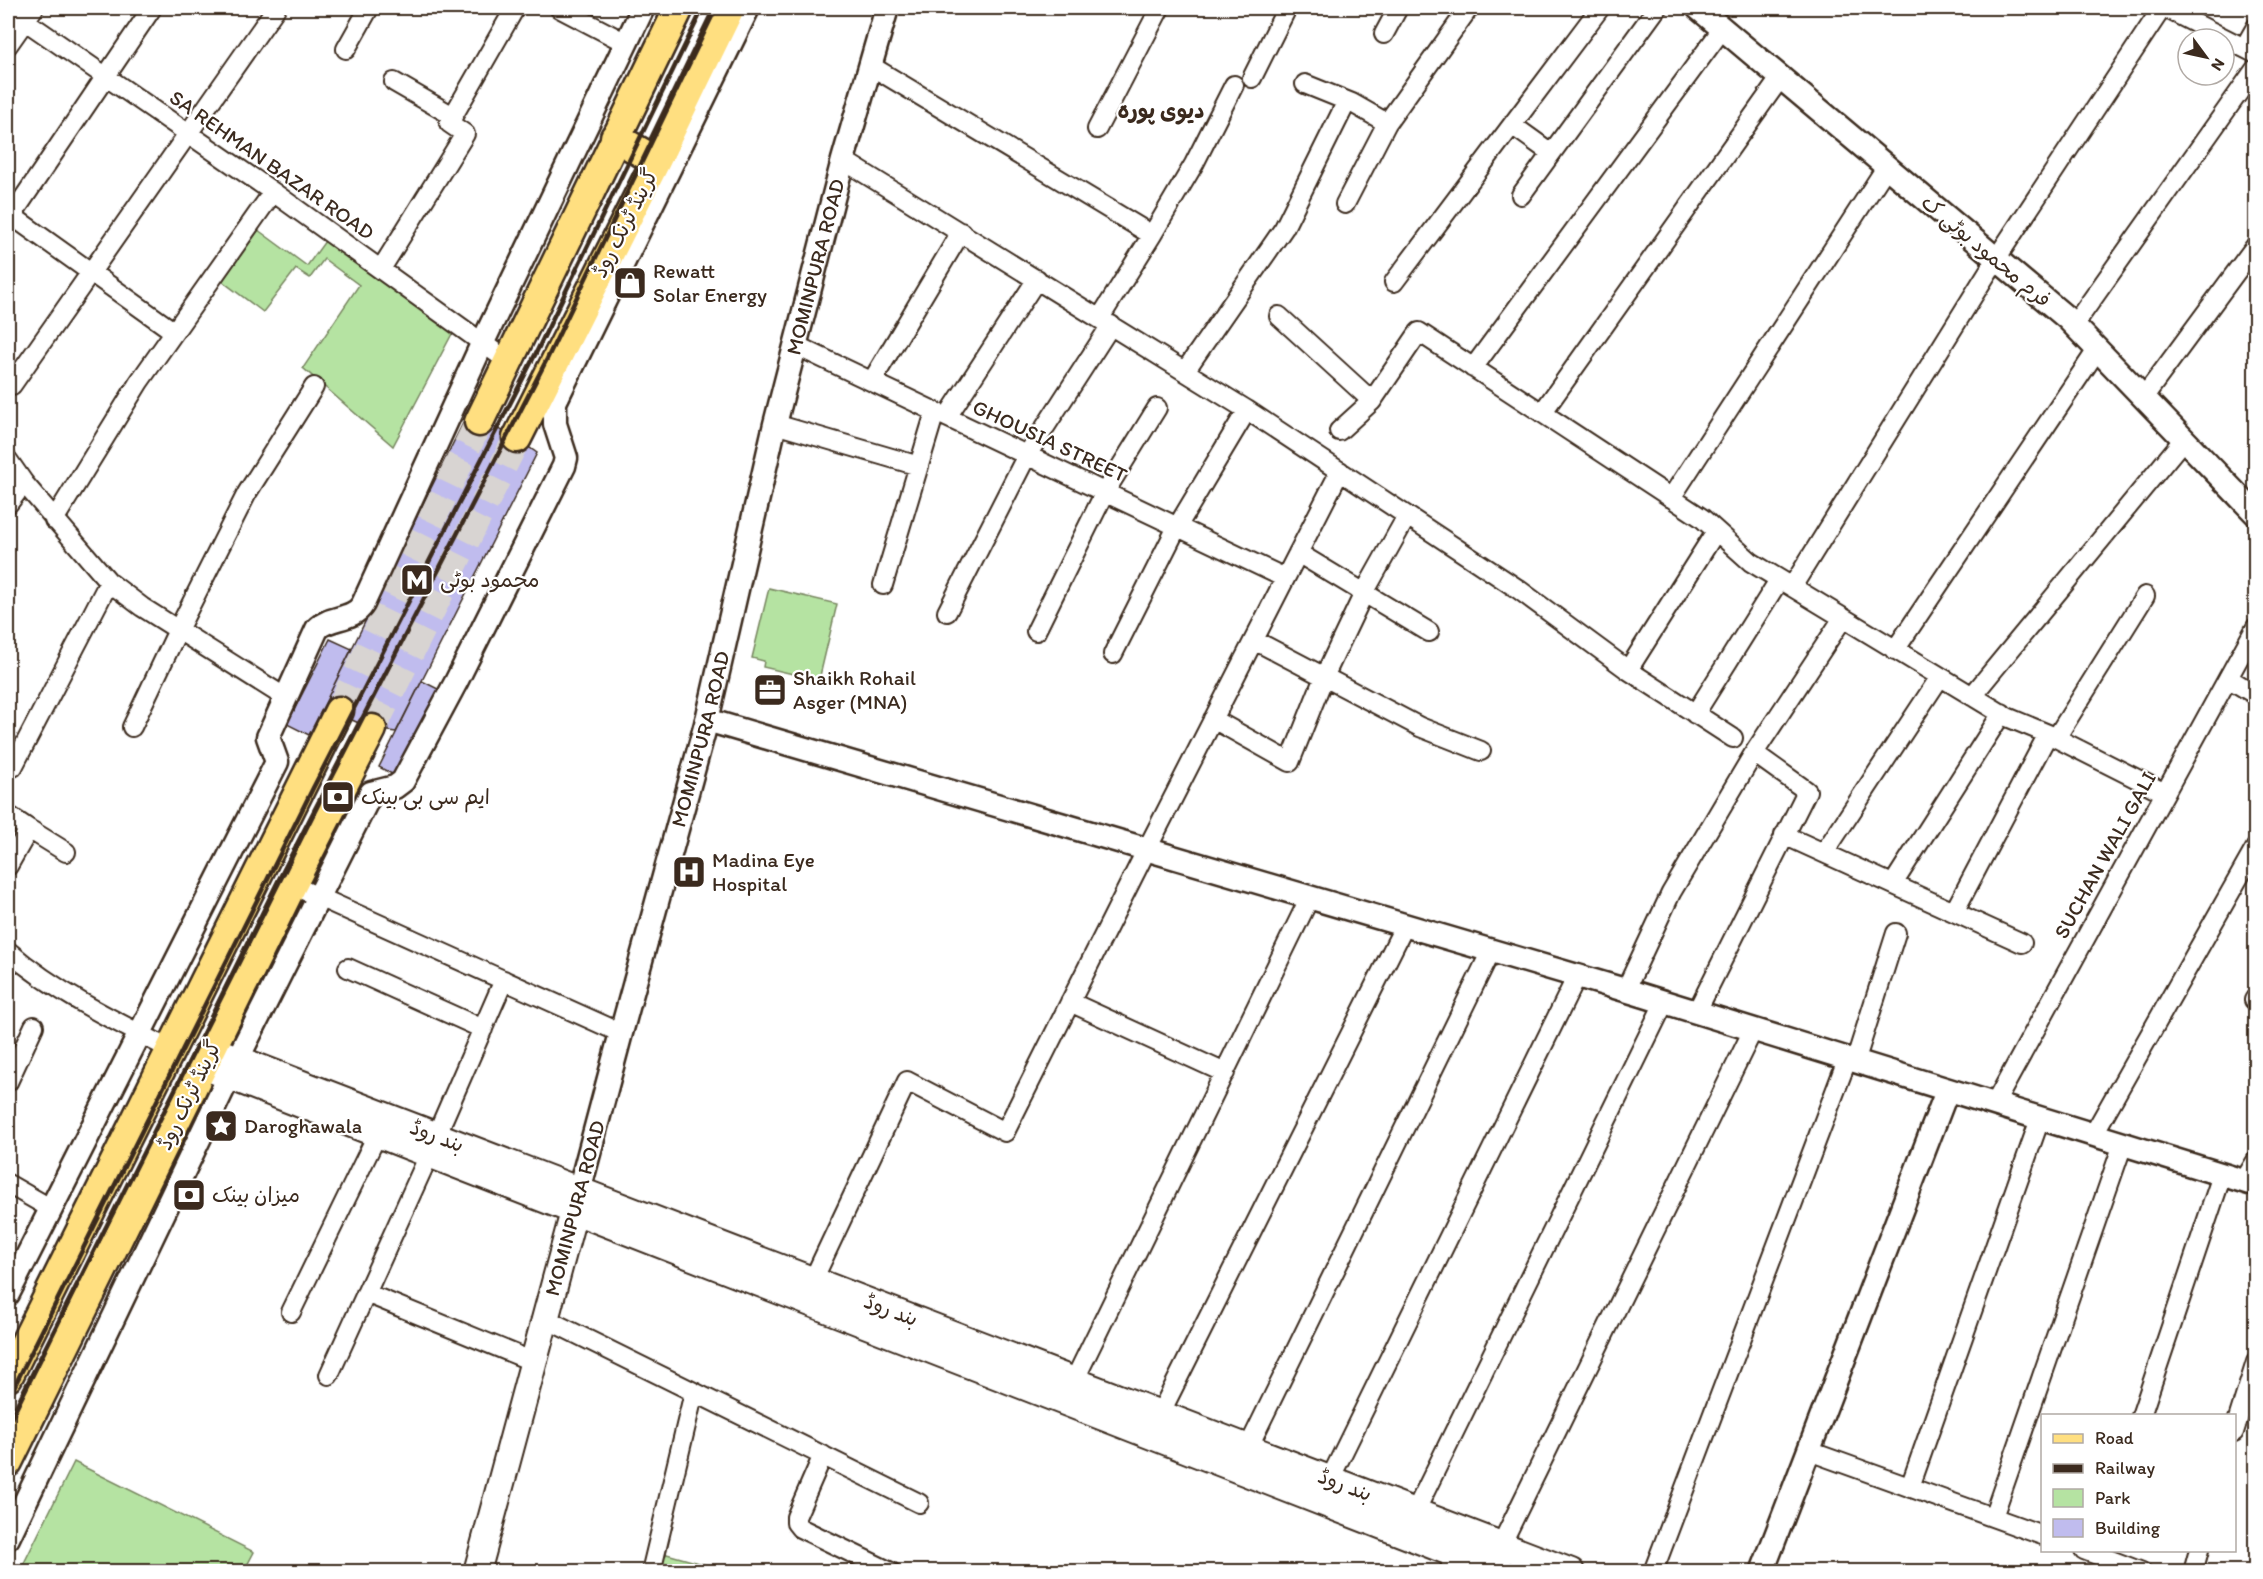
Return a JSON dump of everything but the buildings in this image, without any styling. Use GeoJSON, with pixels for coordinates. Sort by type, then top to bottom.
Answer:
{"type":"FeatureCollection","features":[{"type":"Feature","properties":{"kind":"main road","name":"گرینڈ ٹرنک روڈ"},"geometry":{"type":"LineString","coordinates":[[479,422],[679,8]]}},
{"type":"Feature","properties":{"kind":"main road","name":"گرینڈ ٹرنک روڈ"},"geometry":{"type":"LineString","coordinates":[[517,438],[730,8]]}},
{"type":"Feature","properties":{"kind":"main road"},"geometry":{"type":"LineString","coordinates":[[615,137],[656,161]]}},
{"type":"Feature","properties":{"kind":"main road","name":"گرینڈ ٹرنک روڈ"},"geometry":{"type":"LineString","coordinates":[[8,1377],[339,711]]}},
{"type":"Feature","properties":{"kind":"main road","name":"گرینڈ ٹرنک روڈ"},"geometry":{"type":"LineString","coordinates":[[8,1462],[292,885],[372,729]]}},
{"type":"Feature","properties":{"kind":"main road","name":"بند روڈ"},"geometry":{"type":"LineString","coordinates":[[207,1058],[577,1201],[1452,1563],[1501,1572]]}},
{"type":"Feature","properties":{"kind":"main road","name":"بند روڈ"},"geometry":{"type":"LineString","coordinates":[[233,1068],[377,1134],[433,1145]]}},
{"type":"Feature","properties":{"kind":"main road","name":"بند روڈ"},"geometry":{"type":"LineString","coordinates":[[577,1201],[813,1280],[1571,1572]]}},
{"type":"Feature","properties":{"kind":"main road","name":"MOMINPURA ROAD"},"geometry":{"type":"LineString","coordinates":[[477,1572],[577,1201]]}},
{"type":"Feature","properties":{"kind":"street"},"geometry":{"type":"LineString","coordinates":[[152,8],[9,216],[173,331]]}},
{"type":"Feature","properties":{"kind":"street"},"geometry":{"type":"LineString","coordinates":[[12,385],[186,133],[276,8]]}},
{"type":"Feature","properties":{"kind":"street"},"geometry":{"type":"LineString","coordinates":[[346,50],[369,8]]}},
{"type":"Feature","properties":{"kind":"street"},"geometry":{"type":"LineString","coordinates":[[381,269],[465,135],[448,123],[515,8]]}},
{"type":"Feature","properties":{"kind":"street"},"geometry":{"type":"LineString","coordinates":[[559,8],[626,43]]}},
{"type":"Feature","properties":{"kind":"street"},"geometry":{"type":"LineString","coordinates":[[8,1294],[277,762],[268,737],[320,626],[355,613],[363,604],[482,344],[643,8]]}},
{"type":"Feature","properties":{"kind":"street"},"geometry":{"type":"LineString","coordinates":[[8,1538],[233,1068],[371,793],[395,787],[403,782],[456,682],[564,466],[566,458],[555,423],[555,402],[748,8]]}},
{"type":"Feature","properties":{"kind":"street","name":"MOMINPURA ROAD"},"geometry":{"type":"LineString","coordinates":[[577,1201],[707,720],[775,424],[843,160],[887,8]]}},
{"type":"Feature","properties":{"kind":"street"},"geometry":{"type":"LineString","coordinates":[[1097,129],[1160,8]]}},
{"type":"Feature","properties":{"kind":"street"},"geometry":{"type":"LineString","coordinates":[[1252,78],[1287,8]]}},
{"type":"Feature","properties":{"kind":"street"},"geometry":{"type":"LineString","coordinates":[[1384,34],[1398,8]]}},
{"type":"Feature","properties":{"kind":"street"},"geometry":{"type":"LineString","coordinates":[[1346,204],[1387,123],[1469,8]]}},
{"type":"Feature","properties":{"kind":"street"},"geometry":{"type":"LineString","coordinates":[[1394,282],[1600,8]]}},
{"type":"Feature","properties":{"kind":"street"},"geometry":{"type":"LineString","coordinates":[[1521,195],[1657,8]]}},
{"type":"Feature","properties":{"kind":"street","name":"فرم محمود بوٹی ک"},"geometry":{"type":"LineString","coordinates":[[1698,8],[2074,325],[2183,440],[2253,505]]}},
{"type":"Feature","properties":{"kind":"street"},"geometry":{"type":"LineString","coordinates":[[1695,714],[1786,583],[1996,259],[2164,8],[2250,51],[2256,27]]}},
{"type":"Feature","properties":{"kind":"street","name":"SA REHMAN BAZAR ROAD"},"geometry":{"type":"LineString","coordinates":[[8,9],[29,14],[105,77],[273,192],[509,362]]}},
{"type":"Feature","properties":{"kind":"street"},"geometry":{"type":"LineString","coordinates":[[8,45],[29,14]]}},
{"type":"Feature","properties":{"kind":"street"},"geometry":{"type":"LineString","coordinates":[[1473,368],[1723,28]]}},
{"type":"Feature","properties":{"kind":"street"},"geometry":{"type":"LineString","coordinates":[[871,66],[1152,235]]}},
{"type":"Feature","properties":{"kind":"street"},"geometry":{"type":"LineString","coordinates":[[2074,325],[2256,68]]}},
{"type":"Feature","properties":{"kind":"street"},"geometry":{"type":"LineString","coordinates":[[1542,413],[1781,77]]}},
{"type":"Feature","properties":{"kind":"street"},"geometry":{"type":"LineString","coordinates":[[394,82],[453,116]]}},
{"type":"Feature","properties":{"kind":"street"},"geometry":{"type":"LineString","coordinates":[[1305,84],[1347,101],[1387,123]]}},
{"type":"Feature","properties":{"kind":"street"},"geometry":{"type":"LineString","coordinates":[[947,612],[1027,455],[1106,322],[1152,235],[1194,164],[1234,85]]}},
{"type":"Feature","properties":{"kind":"street"},"geometry":{"type":"LineString","coordinates":[[1185,371],[1284,228],[1347,101]]}},
{"type":"Feature","properties":{"kind":"street"},"geometry":{"type":"LineString","coordinates":[[1512,125],[1551,153]]}},
{"type":"Feature","properties":{"kind":"street"},"geometry":{"type":"LineString","coordinates":[[843,160],[1247,410],[1518,589],[1628,670],[1733,738]]}},
{"type":"Feature","properties":{"kind":"street"},"geometry":{"type":"LineString","coordinates":[[1671,498],[1887,166]]}},
{"type":"Feature","properties":{"kind":"street"},"geometry":{"type":"LineString","coordinates":[[54,520],[173,331],[273,192]]}},
{"type":"Feature","properties":{"kind":"street"},"geometry":{"type":"LineString","coordinates":[[872,381],[962,232]]}},
{"type":"Feature","properties":{"kind":"street"},"geometry":{"type":"LineString","coordinates":[[2143,398],[2256,245]]}},
{"type":"Feature","properties":{"kind":"street"},"geometry":{"type":"LineString","coordinates":[[883,585],[919,466],[941,415],[1037,279]]}},
{"type":"Feature","properties":{"kind":"street"},"geometry":{"type":"LineString","coordinates":[[1279,316],[1372,402]]}},
{"type":"Feature","properties":{"kind":"street"},"geometry":{"type":"LineString","coordinates":[[1339,431],[1372,402],[1419,332],[1702,518],[1751,562],[2002,714],[2052,736],[2165,793]]}},
{"type":"Feature","properties":{"kind":"street","name":"GHOUSIA STREET"},"geometry":{"type":"LineString","coordinates":[[795,345],[1285,578]]}},
{"type":"Feature","properties":{"kind":"street"},"geometry":{"type":"LineString","coordinates":[[1895,650],[2097,350]]}},
{"type":"Feature","properties":{"kind":"street"},"geometry":{"type":"LineString","coordinates":[[132,727],[247,493],[314,387]]}},
{"type":"Feature","properties":{"kind":"street"},"geometry":{"type":"LineString","coordinates":[[1036,631],[1105,492],[1157,408]]}},
{"type":"Feature","properties":{"kind":"street"},"geometry":{"type":"LineString","coordinates":[[1113,654],[1177,527],[1247,410]]}},
{"type":"Feature","properties":{"kind":"street"},"geometry":{"type":"LineString","coordinates":[[775,424],[919,466]]}},
{"type":"Feature","properties":{"kind":"street"},"geometry":{"type":"LineString","coordinates":[[1972,696],[2183,440]]}},
{"type":"Feature","properties":{"kind":"street"},"geometry":{"type":"LineString","coordinates":[[9,464],[54,520],[109,582],[142,607],[286,698]]}},
{"type":"Feature","properties":{"kind":"street"},"geometry":{"type":"LineString","coordinates":[[813,1280],[907,1081],[1005,1132],[1340,471]]}},
{"type":"Feature","properties":{"kind":"street"},"geometry":{"type":"LineString","coordinates":[[8,504],[24,483]]}},
{"type":"Feature","properties":{"kind":"street"},"geometry":{"type":"LineString","coordinates":[[1213,719],[1290,762],[1324,677],[1364,593],[1407,516]]}},
{"type":"Feature","properties":{"kind":"street"},"geometry":{"type":"LineString","coordinates":[[1628,670],[1716,531]]}},
{"type":"Feature","properties":{"kind":"street"},"geometry":{"type":"LineString","coordinates":[[1298,553],[1430,632]]}},
{"type":"Feature","properties":{"kind":"street"},"geometry":{"type":"LineString","coordinates":[[13,766],[109,582]]}},
{"type":"Feature","properties":{"kind":"street"},"geometry":{"type":"LineString","coordinates":[[1954,912],[2052,736],[2145,596]]}},
{"type":"Feature","properties":{"kind":"street"},"geometry":{"type":"LineString","coordinates":[[1625,991],[1671,893],[1754,753],[1843,618]]}},
{"type":"Feature","properties":{"kind":"street","name":"SUCHAN WALI GALI"},"geometry":{"type":"LineString","coordinates":[[1994,1105],[2256,627]]}},
{"type":"Feature","properties":{"kind":"street"},"geometry":{"type":"LineString","coordinates":[[1254,640],[1420,727],[1481,751]]}},
{"type":"Feature","properties":{"kind":"street"},"geometry":{"type":"LineString","coordinates":[[1824,853],[1940,677]]}},
{"type":"Feature","properties":{"kind":"street"},"geometry":{"type":"LineString","coordinates":[[2228,678],[2256,695]]}},
{"type":"Feature","properties":{"kind":"street"},"geometry":{"type":"LineString","coordinates":[[1893,884],[2002,714]]}},
{"type":"Feature","properties":{"kind":"street"},"geometry":{"type":"LineString","coordinates":[[707,720],[1577,976],[2240,1181]]}},
{"type":"Feature","properties":{"kind":"street"},"geometry":{"type":"LineString","coordinates":[[1696,1013],[1807,790],[1754,753]]}},
{"type":"Feature","properties":{"kind":"street"},"geometry":{"type":"LineString","coordinates":[[8,815],[66,852]]}},
{"type":"Feature","properties":{"kind":"street"},"geometry":{"type":"LineString","coordinates":[[8,866],[29,829]]}},
{"type":"Feature","properties":{"kind":"street"},"geometry":{"type":"LineString","coordinates":[[1784,836],[2022,943]]}},
{"type":"Feature","properties":{"kind":"street"},"geometry":{"type":"LineString","coordinates":[[2093,1135],[2256,847]]}},
{"type":"Feature","properties":{"kind":"street"},"geometry":{"type":"LineString","coordinates":[[292,885],[621,1032]]}},
{"type":"Feature","properties":{"kind":"street"},"geometry":{"type":"LineString","coordinates":[[1074,1381],[1310,897]]}},
{"type":"Feature","properties":{"kind":"street"},"geometry":{"type":"LineString","coordinates":[[1160,1414],[1405,925]]}},
{"type":"Feature","properties":{"kind":"street"},"geometry":{"type":"LineString","coordinates":[[1653,1572],[1851,1061],[1896,933]]}},
{"type":"Feature","properties":{"kind":"street"},"geometry":{"type":"LineString","coordinates":[[8,951],[53,984],[172,1050]]}},
{"type":"Feature","properties":{"kind":"street"},"geometry":{"type":"LineString","coordinates":[[1248,1448],[1491,951]]}},
{"type":"Feature","properties":{"kind":"street"},"geometry":{"type":"LineString","coordinates":[[348,968],[483,1029]]}},
{"type":"Feature","properties":{"kind":"street"},"geometry":{"type":"LineString","coordinates":[[1330,1479],[1577,976]]}},
{"type":"Feature","properties":{"kind":"street"},"geometry":{"type":"LineString","coordinates":[[328,1375],[433,1145],[504,980]]}},
{"type":"Feature","properties":{"kind":"street"},"geometry":{"type":"LineString","coordinates":[[1070,1002],[1224,1073]]}},
{"type":"Feature","properties":{"kind":"street"},"geometry":{"type":"LineString","coordinates":[[1414,1512],[1664,1003]]}},
{"type":"Feature","properties":{"kind":"street"},"geometry":{"type":"LineString","coordinates":[[8,1082],[34,1026]]}},
{"type":"Feature","properties":{"kind":"street"},"geometry":{"type":"LineString","coordinates":[[1501,1545],[1753,1030]]}},
{"type":"Feature","properties":{"kind":"street"},"geometry":{"type":"LineString","coordinates":[[1762,1572],[1947,1091]]}},
{"type":"Feature","properties":{"kind":"street"},"geometry":{"type":"LineString","coordinates":[[1910,1487],[2040,1119]]}},
{"type":"Feature","properties":{"kind":"street"},"geometry":{"type":"LineString","coordinates":[[291,1312],[377,1134]]}},
{"type":"Feature","properties":{"kind":"street"},"geometry":{"type":"LineString","coordinates":[[1994,1517],[2123,1144]]}},
{"type":"Feature","properties":{"kind":"street"},"geometry":{"type":"LineString","coordinates":[[2142,1414],[2240,1181],[2256,1161]]}},
{"type":"Feature","properties":{"kind":"street"},"geometry":{"type":"LineString","coordinates":[[8,1184],[50,1208]]}},
{"type":"Feature","properties":{"kind":"street"},"geometry":{"type":"LineString","coordinates":[[366,1293],[534,1362]]}},
{"type":"Feature","properties":{"kind":"street"},"geometry":{"type":"LineString","coordinates":[[546,1318],[920,1503]]}},
{"type":"Feature","properties":{"kind":"street"},"geometry":{"type":"LineString","coordinates":[[2236,1429],[2256,1362]]}},
{"type":"Feature","properties":{"kind":"street"},"geometry":{"type":"LineString","coordinates":[[651,1572],[694,1392]]}},
{"type":"Feature","properties":{"kind":"street"},"geometry":{"type":"LineString","coordinates":[[1809,1451],[2041,1534]]}},
{"type":"Feature","properties":{"kind":"street"},"geometry":{"type":"LineString","coordinates":[[823,1455],[796,1516],[796,1522],[800,1528],[891,1572]]}},
{"type":"Feature","properties":{"kind":"street"},"geometry":{"type":"LineString","coordinates":[[2092,1552],[2142,1572]]}},
{"type":"Feature","properties":{"kind":"street"},"geometry":{"type":"LineString","coordinates":[[2193,1572],[2199,1552]]}},
{"type":"Feature","properties":{"kind":"green space"},"geometry":{"type":"Polygon","coordinates":[[[254,227],[307,266],[328,237],[454,330],[393,446],[303,368],[359,285],[324,259],[310,278],[296,269],[263,312],[218,278],[254,227]]]}},
{"type":"Feature","properties":{"kind":"green space"},"geometry":{"type":"Polygon","coordinates":[[[769,588],[837,604],[819,680],[763,667],[764,661],[752,658],[769,588]]]}},
{"type":"Feature","properties":{"kind":"green space"},"geometry":{"type":"Polygon","coordinates":[[[74,1462],[254,1552],[244,1571],[20,1571],[74,1462]]]}},
{"type":"Feature","properties":{"kind":"green space"},"geometry":{"type":"Polygon","coordinates":[[[656,1551],[728,1571],[651,1572],[656,1551]]]}},
{"type":"Feature","properties":{"kind":"tunnel"},"geometry":{"type":"LineString","coordinates":[[339,711],[479,422]]}},
{"type":"Feature","properties":{"kind":"tunnel"},"geometry":{"type":"LineString","coordinates":[[372,729],[517,438]]}},
{"type":"Feature","properties":{"kind":"railway"},"geometry":{"type":"LineString","coordinates":[[8,1399],[313,788],[535,355],[703,8]]}},
{"type":"Feature","properties":{"kind":"railway"},"geometry":{"type":"LineString","coordinates":[[8,1422],[324,793],[547,359],[716,8]]}},
{"type":"Feature","properties":{"kind":"place","name":"Rewatt Solar Energy"},"geometry":{"type":"Point","coordinates":[630,283]}},
{"type":"Feature","properties":{"kind":"place","name":"محمود بوٹی"},"geometry":{"type":"Point","coordinates":[417,580]}},
{"type":"Feature","properties":{"kind":"place","name":"Shaikh Rohail Asger (MNA)"},"geometry":{"type":"Point","coordinates":[770,690]}},
{"type":"Feature","properties":{"kind":"place","name":"ایم سی بی بینک"},"geometry":{"type":"Point","coordinates":[338,797]}},
{"type":"Feature","properties":{"kind":"place","name":"Madina Eye Hospital"},"geometry":{"type":"Point","coordinates":[689,872]}},
{"type":"Feature","properties":{"kind":"place","name":"Daroghawala"},"geometry":{"type":"Point","coordinates":[221,1126]}},
{"type":"Feature","properties":{"kind":"place","name":"میزان بینک"},"geometry":{"type":"Point","coordinates":[189,1195]}},
{"type":"Feature","properties":{"kind":"district","name":"دیوی پورہ"},"geometry":{"type":"Point","coordinates":[1161,110]}}]}
